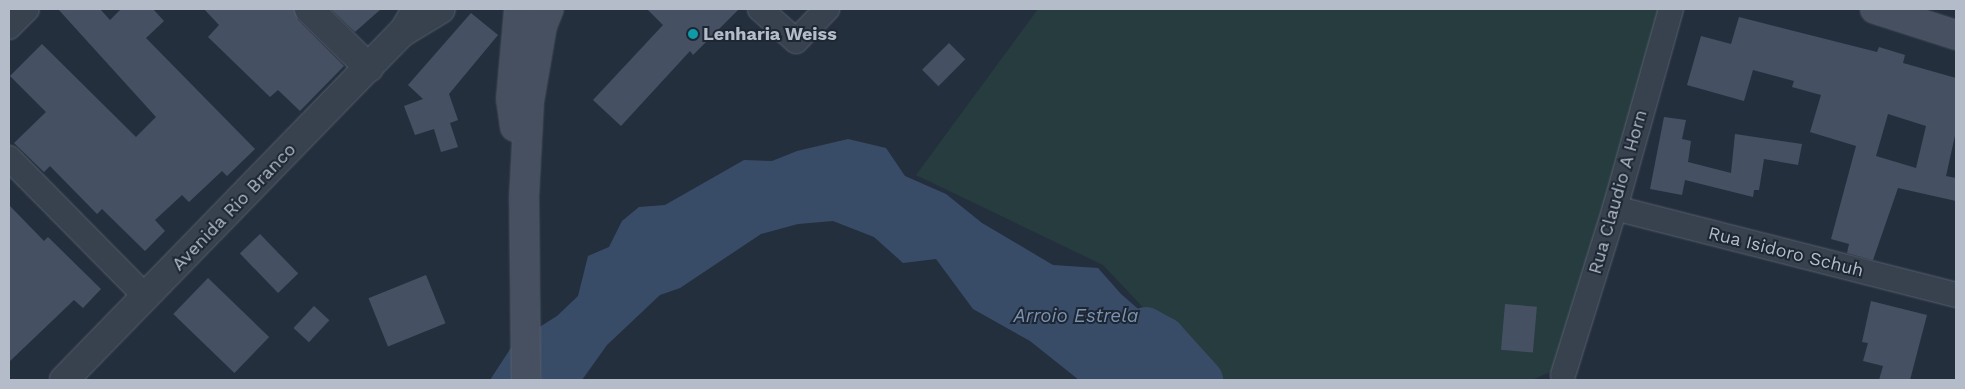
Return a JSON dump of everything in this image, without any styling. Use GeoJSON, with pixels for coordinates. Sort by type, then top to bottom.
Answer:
{"type":"FeatureCollection","features":[{"type":"Feature","properties":{"kind":"main road"},"geometry":{"type":"LineString","coordinates":[[519,9],[512,99],[524,201]]}},
{"type":"Feature","properties":{"kind":"main road"},"geometry":{"type":"LineString","coordinates":[[526,380],[524,201],[530,102],[542,26],[549,9]]}},
{"type":"Feature","properties":{"kind":"main road"},"geometry":{"type":"LineString","coordinates":[[1875,9],[1956,35]]}},
{"type":"Feature","properties":{"kind":"street"},"geometry":{"type":"LineString","coordinates":[[9,27],[27,9]]}},
{"type":"Feature","properties":{"kind":"street"},"geometry":{"type":"LineString","coordinates":[[309,9],[369,68]]}},
{"type":"Feature","properties":{"kind":"street","name":"Avenida Rio Branco"},"geometry":{"type":"LineString","coordinates":[[64,380],[369,68],[403,32],[417,9]]}},
{"type":"Feature","properties":{"kind":"street","name":"Avenida Rio Branco"},"geometry":{"type":"LineString","coordinates":[[403,32],[441,9]]}},
{"type":"Feature","properties":{"kind":"street"},"geometry":{"type":"LineString","coordinates":[[760,9],[796,40],[827,9]]}},
{"type":"Feature","properties":{"kind":"street","name":"Rua Claudio A Horn"},"geometry":{"type":"LineString","coordinates":[[1563,375],[1615,208],[1671,9]]}},
{"type":"Feature","properties":{"kind":"street"},"geometry":{"type":"LineString","coordinates":[[9,158],[146,297]]}},
{"type":"Feature","properties":{"kind":"street","name":"Rua Isidoro Schuh"},"geometry":{"type":"LineString","coordinates":[[1615,208],[1956,295]]}},
{"type":"Feature","properties":{"kind":"green space"},"geometry":{"type":"Polygon","coordinates":[[[1038,9],[1662,9],[1557,369],[1532,380],[1212,380],[1103,265],[916,175],[1038,9]]]}},
{"type":"Feature","properties":{"kind":"water","name":"Arroio Estrela"},"geometry":{"type":"Polygon","coordinates":[[[848,139],[886,148],[905,176],[946,194],[982,223],[1053,265],[1098,268],[1121,294],[1167,334],[1191,369],[1203,380],[1079,380],[1030,341],[973,309],[936,259],[903,263],[874,237],[833,221],[798,224],[761,234],[680,288],[660,295],[607,345],[582,380],[490,380],[514,343],[557,316],[578,296],[588,256],[609,247],[622,221],[639,207],[665,205],[744,160],[772,161],[797,151],[848,139]]]}},
{"type":"Feature","properties":{"kind":"building"},"geometry":{"type":"Polygon","coordinates":[[[58,9],[100,9],[110,20],[121,9],[153,9],[164,21],[146,38],[255,149],[227,176],[222,171],[189,202],[182,195],[155,220],[165,231],[145,251],[102,209],[97,214],[50,166],[44,172],[14,143],[46,112],[10,76],[42,44],[136,137],[156,117],[58,9]]]}},
{"type":"Feature","properties":{"kind":"building"},"geometry":{"type":"Polygon","coordinates":[[[204,9],[294,9],[298,20],[344,66],[300,111],[278,90],[270,97],[208,37],[219,25],[204,9]]]}},
{"type":"Feature","properties":{"kind":"building"},"geometry":{"type":"Polygon","coordinates":[[[331,9],[381,9],[355,32],[331,9]]]}},
{"type":"Feature","properties":{"kind":"building"},"geometry":{"type":"Polygon","coordinates":[[[647,9],[739,9],[693,55],[690,51],[621,126],[593,100],[663,25],[647,9]]]}},
{"type":"Feature","properties":{"kind":"building"},"geometry":{"type":"Polygon","coordinates":[[[471,13],[498,35],[449,94],[458,120],[450,123],[458,147],[441,152],[434,129],[415,135],[404,106],[423,99],[408,85],[471,13]]]}},
{"type":"Feature","properties":{"kind":"building"},"geometry":{"type":"Polygon","coordinates":[[[1739,17],[1877,52],[1879,47],[1905,55],[1903,63],[1956,78],[1956,131],[1946,176],[1956,178],[1956,201],[1898,188],[1873,260],[1847,253],[1849,244],[1831,239],[1856,146],[1810,132],[1821,95],[1792,87],[1794,81],[1753,70],[1744,101],[1687,85],[1701,36],[1731,44],[1739,17]],[[1888,114],[1876,156],[1916,168],[1926,126],[1888,114]]]}},
{"type":"Feature","properties":{"kind":"building"},"geometry":{"type":"Polygon","coordinates":[[[949,43],[965,59],[938,86],[922,70],[949,43]]]}},
{"type":"Feature","properties":{"kind":"building"},"geometry":{"type":"Polygon","coordinates":[[[1664,117],[1686,120],[1682,139],[1691,141],[1688,162],[1731,173],[1735,134],[1802,144],[1798,165],[1764,159],[1759,190],[1754,190],[1753,197],[1685,180],[1682,195],[1650,189],[1664,117]]]}},
{"type":"Feature","properties":{"kind":"building"},"geometry":{"type":"Polygon","coordinates":[[[9,205],[44,241],[48,237],[101,289],[83,308],[74,300],[9,362],[9,205]]]}},
{"type":"Feature","properties":{"kind":"building"},"geometry":{"type":"Polygon","coordinates":[[[260,234],[298,274],[278,293],[240,253],[260,234]]]}},
{"type":"Feature","properties":{"kind":"building"},"geometry":{"type":"Polygon","coordinates":[[[426,275],[445,323],[388,346],[369,298],[426,275]]]}},
{"type":"Feature","properties":{"kind":"building"},"geometry":{"type":"Polygon","coordinates":[[[208,278],[269,337],[234,373],[173,314],[208,278]]]}},
{"type":"Feature","properties":{"kind":"building"},"geometry":{"type":"Polygon","coordinates":[[[1871,301],[1927,315],[1910,380],[1879,380],[1883,366],[1863,361],[1868,343],[1862,342],[1871,301]]]}},
{"type":"Feature","properties":{"kind":"building"},"geometry":{"type":"Polygon","coordinates":[[[1505,304],[1537,307],[1533,353],[1501,350],[1505,304]]]}},
{"type":"Feature","properties":{"kind":"building"},"geometry":{"type":"Polygon","coordinates":[[[314,306],[329,320],[309,342],[294,328],[314,306]]]}},
{"type":"Feature","properties":{"kind":"waterway","name":"Arroio Estrela"},"geometry":{"type":"LineString","coordinates":[[1146,328],[1164,338],[1202,380]]}},
{"type":"Feature","properties":{"kind":"place","name":"Lenharia Weiss"},"geometry":{"type":"Point","coordinates":[693,34]}}]}
